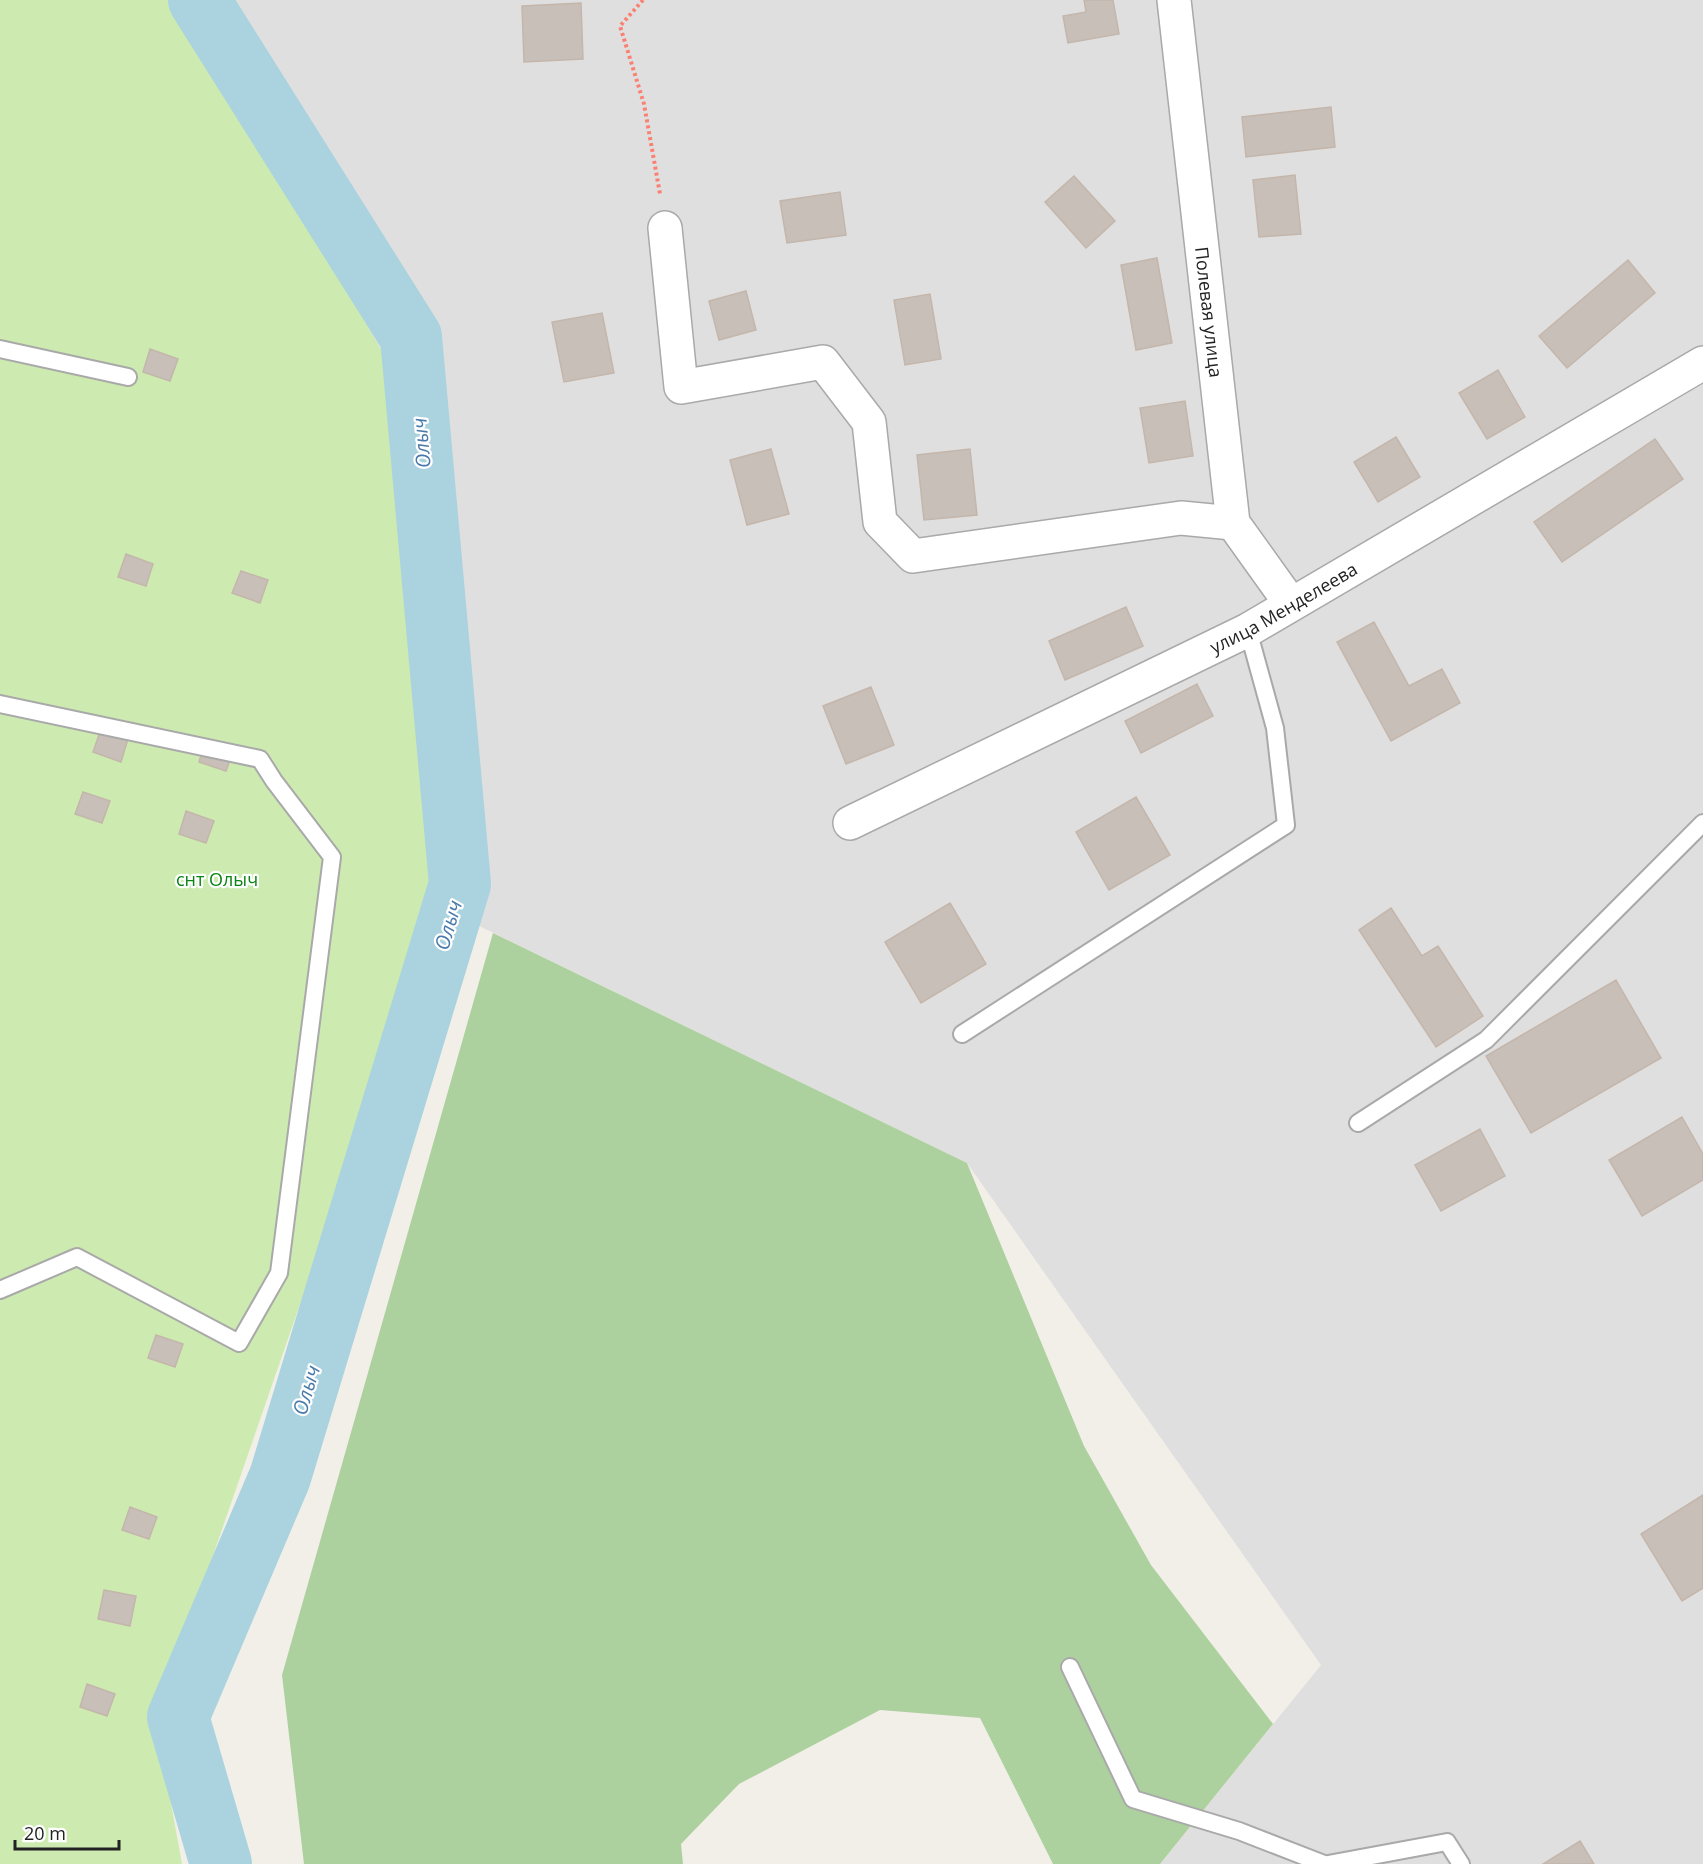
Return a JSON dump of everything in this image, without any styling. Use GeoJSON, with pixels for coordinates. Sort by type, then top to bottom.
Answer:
{"type":"FeatureCollection","features":[{"type":"Feature","properties":{"kind":"street","name":"Полевая улица"},"geometry":{"type":"LineString","coordinates":[[1174,0],[1233,523],[1291,604]]}},
{"type":"Feature","properties":{"kind":"street"},"geometry":{"type":"LineString","coordinates":[[665,228],[681,387],[823,362],[869,422],[880,522],[913,556],[1181,518],[1233,523]]}},
{"type":"Feature","properties":{"kind":"street","name":"улица Менделеева"},"geometry":{"type":"LineString","coordinates":[[850,823],[1248,630],[1703,363]]}},
{"type":"Feature","properties":{"kind":"lane"},"geometry":{"type":"LineString","coordinates":[[0,350],[128,377]]}},
{"type":"Feature","properties":{"kind":"lane"},"geometry":{"type":"LineString","coordinates":[[962,1034],[1286,825],[1275,728],[1248,630]]}},
{"type":"Feature","properties":{"kind":"lane"},"geometry":{"type":"LineString","coordinates":[[0,704],[260,759],[332,857],[279,1273],[239,1343],[77,1257],[0,1290]]}},
{"type":"Feature","properties":{"kind":"lane"},"geometry":{"type":"LineString","coordinates":[[1358,1123],[1486,1040],[1703,823]]}},
{"type":"Feature","properties":{"kind":"lane"},"geometry":{"type":"LineString","coordinates":[[1070,1667],[1133,1799],[1239,1831],[1326,1864],[1447,1842],[1461,1864]]}},
{"type":"Feature","properties":{"kind":"path"},"geometry":{"type":"LineString","coordinates":[[643,0],[620,26],[644,104],[665,228]]}},
{"type":"Feature","properties":{"kind":"shaded area"},"geometry":{"type":"Polygon","coordinates":[[[169,0],[1703,0],[1703,1864],[1160,1864],[1321,1665],[967,1163],[438,906],[417,711],[215,58],[169,0]]]}},
{"type":"Feature","properties":{"kind":"green space","name":"снт Олыч"},"geometry":{"type":"Polygon","coordinates":[[[0,0],[169,0],[215,58],[406,394],[417,711],[438,906],[156,1720],[182,1864],[0,1864],[0,0]]]}},
{"type":"Feature","properties":{"kind":"green space"},"geometry":{"type":"Polygon","coordinates":[[[493,933],[967,1163],[1084,1446],[1151,1565],[1273,1724],[1160,1864],[1053,1864],[980,1718],[880,1710],[739,1784],[681,1844],[683,1864],[304,1864],[282,1675],[493,933]]]}},
{"type":"Feature","properties":{"kind":"building"},"geometry":{"type":"Polygon","coordinates":[[[1084,0],[1113,0],[1119,34],[1068,43],[1063,16],[1086,12],[1084,0]]]}},
{"type":"Feature","properties":{"kind":"building"},"geometry":{"type":"Polygon","coordinates":[[[581,3],[583,59],[524,62],[522,6],[581,3]]]}},
{"type":"Feature","properties":{"kind":"building"},"geometry":{"type":"Polygon","coordinates":[[[1331,107],[1335,147],[1246,157],[1242,117],[1331,107]]]}},
{"type":"Feature","properties":{"kind":"building"},"geometry":{"type":"Polygon","coordinates":[[[1295,175],[1301,234],[1259,237],[1253,180],[1295,175]]]}},
{"type":"Feature","properties":{"kind":"building"},"geometry":{"type":"Polygon","coordinates":[[[1074,176],[1115,221],[1086,248],[1045,202],[1074,176]]]}},
{"type":"Feature","properties":{"kind":"building"},"geometry":{"type":"Polygon","coordinates":[[[840,192],[846,235],[787,243],[780,201],[840,192]]]}},
{"type":"Feature","properties":{"kind":"building"},"geometry":{"type":"Polygon","coordinates":[[[1157,258],[1172,343],[1136,350],[1121,265],[1157,258]]]}},
{"type":"Feature","properties":{"kind":"building"},"geometry":{"type":"Polygon","coordinates":[[[1628,260],[1655,293],[1567,368],[1539,336],[1628,260]]]}},
{"type":"Feature","properties":{"kind":"building"},"geometry":{"type":"Polygon","coordinates":[[[746,291],[756,330],[719,340],[709,301],[746,291]]]}},
{"type":"Feature","properties":{"kind":"building"},"geometry":{"type":"Polygon","coordinates":[[[930,294],[941,359],[905,365],[894,300],[930,294]]]}},
{"type":"Feature","properties":{"kind":"building"},"geometry":{"type":"Polygon","coordinates":[[[602,313],[614,373],[564,382],[552,322],[602,313]]]}},
{"type":"Feature","properties":{"kind":"building"},"geometry":{"type":"Polygon","coordinates":[[[150,349],[178,359],[170,381],[143,372],[150,349]]]}},
{"type":"Feature","properties":{"kind":"building"},"geometry":{"type":"Polygon","coordinates":[[[1498,370],[1525,417],[1487,439],[1459,393],[1498,370]]]}},
{"type":"Feature","properties":{"kind":"building"},"geometry":{"type":"Polygon","coordinates":[[[1185,401],[1193,456],[1149,463],[1140,408],[1185,401]]]}},
{"type":"Feature","properties":{"kind":"building"},"geometry":{"type":"Polygon","coordinates":[[[1396,437],[1420,477],[1378,502],[1354,462],[1396,437]]]}},
{"type":"Feature","properties":{"kind":"building"},"geometry":{"type":"Polygon","coordinates":[[[1655,439],[1683,479],[1562,562],[1534,522],[1655,439]]]}},
{"type":"Feature","properties":{"kind":"building"},"geometry":{"type":"Polygon","coordinates":[[[771,449],[789,514],[747,525],[730,460],[771,449]]]}},
{"type":"Feature","properties":{"kind":"building"},"geometry":{"type":"Polygon","coordinates":[[[970,449],[977,515],[924,520],[917,455],[970,449]]]}},
{"type":"Feature","properties":{"kind":"building"},"geometry":{"type":"Polygon","coordinates":[[[126,554],[153,564],[146,586],[118,577],[126,554]]]}},
{"type":"Feature","properties":{"kind":"building"},"geometry":{"type":"Polygon","coordinates":[[[241,571],[268,580],[260,603],[232,593],[241,571]]]}},
{"type":"Feature","properties":{"kind":"building"},"geometry":{"type":"Polygon","coordinates":[[[1126,607],[1143,646],[1065,680],[1049,641],[1126,607]]]}},
{"type":"Feature","properties":{"kind":"building"},"geometry":{"type":"Polygon","coordinates":[[[1374,622],[1409,686],[1442,669],[1460,703],[1391,741],[1337,642],[1374,622]]]}},
{"type":"Feature","properties":{"kind":"building"},"geometry":{"type":"Polygon","coordinates":[[[1197,684],[1213,716],[1141,753],[1125,721],[1197,684]]]}},
{"type":"Feature","properties":{"kind":"building"},"geometry":{"type":"Polygon","coordinates":[[[871,687],[894,745],[846,764],[823,706],[871,687]]]}},
{"type":"Feature","properties":{"kind":"building"},"geometry":{"type":"Polygon","coordinates":[[[101,729],[128,739],[121,762],[93,752],[101,729]]]}},
{"type":"Feature","properties":{"kind":"building"},"geometry":{"type":"Polygon","coordinates":[[[206,739],[234,749],[226,771],[199,762],[206,739]]]}},
{"type":"Feature","properties":{"kind":"building"},"geometry":{"type":"Polygon","coordinates":[[[83,792],[110,801],[102,823],[75,814],[83,792]]]}},
{"type":"Feature","properties":{"kind":"building"},"geometry":{"type":"Polygon","coordinates":[[[1136,797],[1170,855],[1109,890],[1076,832],[1136,797]]]}},
{"type":"Feature","properties":{"kind":"building"},"geometry":{"type":"Polygon","coordinates":[[[186,811],[214,821],[206,843],[179,834],[186,811]]]}},
{"type":"Feature","properties":{"kind":"building"},"geometry":{"type":"Polygon","coordinates":[[[950,903],[986,964],[921,1003],[885,942],[950,903]]]}},
{"type":"Feature","properties":{"kind":"building"},"geometry":{"type":"Polygon","coordinates":[[[1391,908],[1422,956],[1438,946],[1483,1016],[1436,1047],[1359,930],[1391,908]]]}},
{"type":"Feature","properties":{"kind":"building"},"geometry":{"type":"Polygon","coordinates":[[[1616,980],[1661,1058],[1531,1133],[1486,1056],[1616,980]]]}},
{"type":"Feature","properties":{"kind":"building"},"geometry":{"type":"Polygon","coordinates":[[[1682,1117],[1703,1154],[1703,1180],[1642,1216],[1609,1160],[1682,1117]]]}},
{"type":"Feature","properties":{"kind":"building"},"geometry":{"type":"Polygon","coordinates":[[[1480,1129],[1505,1176],[1441,1211],[1415,1165],[1480,1129]]]}},
{"type":"Feature","properties":{"kind":"building"},"geometry":{"type":"Polygon","coordinates":[[[156,1335],[183,1344],[175,1367],[148,1358],[156,1335]]]}},
{"type":"Feature","properties":{"kind":"building"},"geometry":{"type":"Polygon","coordinates":[[[1703,1495],[1703,1588],[1682,1601],[1641,1534],[1703,1495]]]}},
{"type":"Feature","properties":{"kind":"building"},"geometry":{"type":"Polygon","coordinates":[[[130,1507],[157,1517],[149,1539],[122,1530],[130,1507]]]}},
{"type":"Feature","properties":{"kind":"building"},"geometry":{"type":"Polygon","coordinates":[[[104,1590],[136,1596],[130,1626],[98,1619],[104,1590]]]}},
{"type":"Feature","properties":{"kind":"building"},"geometry":{"type":"Polygon","coordinates":[[[87,1684],[115,1694],[107,1716],[80,1707],[87,1684]]]}},
{"type":"Feature","properties":{"kind":"building"},"geometry":{"type":"Polygon","coordinates":[[[1580,1841],[1594,1864],[1543,1864],[1580,1841]]]}},
{"type":"Feature","properties":{"kind":"waterway","name":"Олыч"},"geometry":{"type":"LineString","coordinates":[[199,0],[411,337],[460,884],[280,1477],[178,1717],[221,1864]]}}]}
